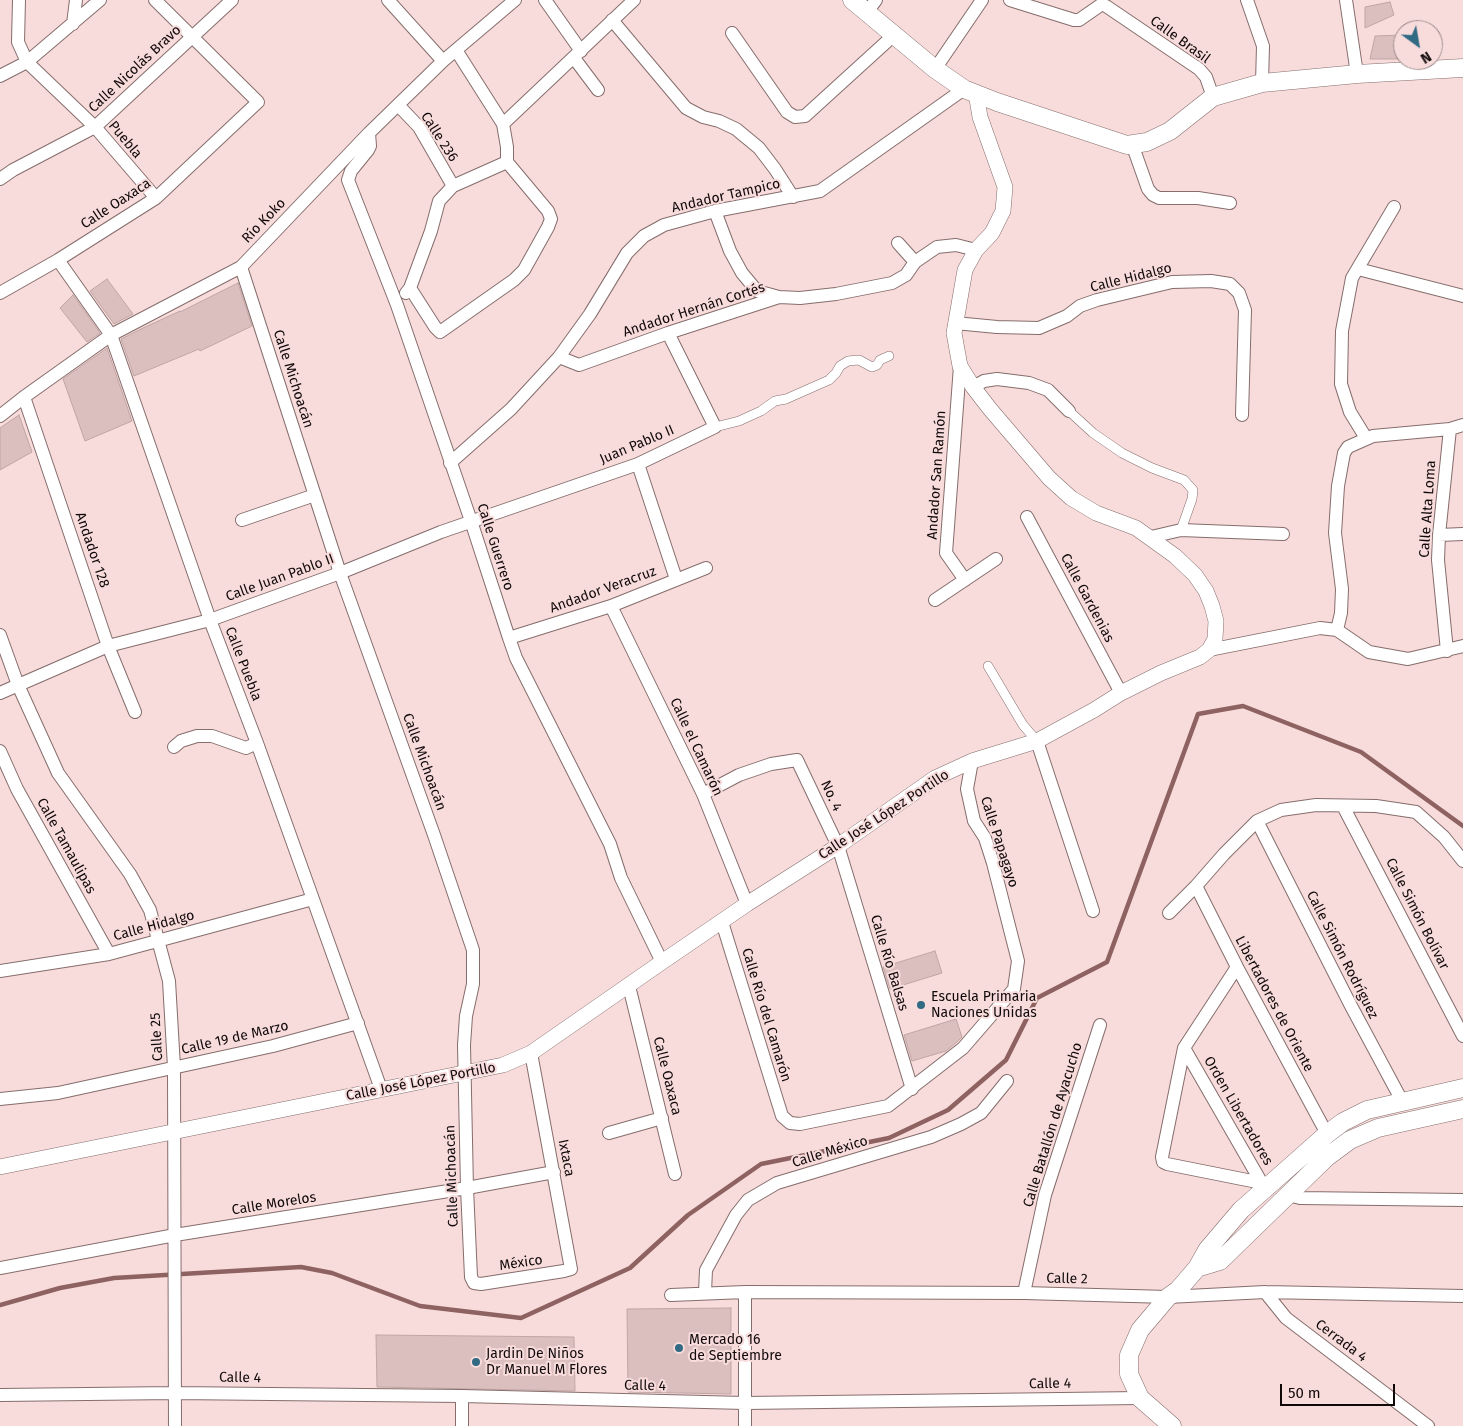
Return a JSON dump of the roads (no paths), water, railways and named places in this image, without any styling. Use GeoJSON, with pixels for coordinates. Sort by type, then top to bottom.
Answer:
{"type":"FeatureCollection","features":[{"type":"Feature","properties":{"kind":"main road"},"geometry":{"type":"LineString","coordinates":[[852,0],[871,6],[894,35],[935,69],[970,91],[1127,144],[1147,142],[1170,131],[1213,97],[1262,83],[1357,74],[1463,68]]}},
{"type":"Feature","properties":{"kind":"main road"},"geometry":{"type":"LineString","coordinates":[[1172,1426],[1140,1398],[1129,1374],[1129,1355],[1140,1330],[1168,1297],[1178,1290],[1197,1268],[1207,1250],[1241,1210],[1264,1186],[1343,1122],[1367,1110],[1463,1088]]}},
{"type":"Feature","properties":{"kind":"main road"},"geometry":{"type":"LineString","coordinates":[[1197,1268],[1220,1261],[1328,1157],[1350,1140],[1378,1128],[1463,1109]]}},
{"type":"Feature","properties":{"kind":"street"},"geometry":{"type":"LineString","coordinates":[[19,0],[18,42],[27,62]]}},
{"type":"Feature","properties":{"kind":"street"},"geometry":{"type":"LineString","coordinates":[[73,24],[76,0]]}},
{"type":"Feature","properties":{"kind":"street"},"geometry":{"type":"LineString","coordinates":[[0,76],[27,62],[100,0]]}},
{"type":"Feature","properties":{"kind":"street"},"geometry":{"type":"LineString","coordinates":[[155,0],[192,36]]}},
{"type":"Feature","properties":{"kind":"street","name":"Calle Nicolás Bravo"},"geometry":{"type":"LineString","coordinates":[[0,178],[95,127],[232,0]]}},
{"type":"Feature","properties":{"kind":"street"},"geometry":{"type":"LineString","coordinates":[[388,0],[443,61]]}},
{"type":"Feature","properties":{"kind":"street","name":"Río Koko"},"geometry":{"type":"LineString","coordinates":[[0,416],[111,336],[241,267],[369,133],[443,61],[515,0]]}},
{"type":"Feature","properties":{"kind":"street"},"geometry":{"type":"LineString","coordinates":[[545,0],[598,90]]}},
{"type":"Feature","properties":{"kind":"street"},"geometry":{"type":"LineString","coordinates":[[503,124],[634,0]]}},
{"type":"Feature","properties":{"kind":"street"},"geometry":{"type":"LineString","coordinates":[[935,69],[982,0]]}},
{"type":"Feature","properties":{"kind":"street","name":"Calle Brasil"},"geometry":{"type":"LineString","coordinates":[[1010,0],[1074,20],[1079,20],[1102,4],[1199,69],[1206,77],[1213,97]]}},
{"type":"Feature","properties":{"kind":"street"},"geometry":{"type":"LineString","coordinates":[[1247,0],[1263,46],[1262,83]]}},
{"type":"Feature","properties":{"kind":"street"},"geometry":{"type":"LineString","coordinates":[[1346,0],[1357,74]]}},
{"type":"Feature","properties":{"kind":"street"},"geometry":{"type":"LineString","coordinates":[[612,20],[686,108],[703,117],[719,121],[736,129],[759,148],[793,196]]}},
{"type":"Feature","properties":{"kind":"street"},"geometry":{"type":"LineString","coordinates":[[732,33],[787,112],[795,117],[805,116],[894,35]]}},
{"type":"Feature","properties":{"kind":"street","name":"Calle Oaxaca"},"geometry":{"type":"LineString","coordinates":[[0,293],[58,260],[156,198],[258,102],[192,36]]}},
{"type":"Feature","properties":{"kind":"street"},"geometry":{"type":"LineString","coordinates":[[410,288],[440,332],[514,280],[524,270],[551,219],[548,211],[506,162],[507,147],[503,124],[456,50]]}},
{"type":"Feature","properties":{"kind":"street","name":"Puebla"},"geometry":{"type":"LineString","coordinates":[[27,62],[95,127],[156,198]]}},
{"type":"Feature","properties":{"kind":"street"},"geometry":{"type":"LineString","coordinates":[[970,91],[1005,187],[1003,211],[992,233],[976,250],[965,270],[954,333],[960,366],[973,387],[1049,478],[1071,498],[1096,513],[1136,528],[1151,537],[1195,575],[1206,591],[1216,621],[1215,639],[1209,650]]}},
{"type":"Feature","properties":{"kind":"street","name":"Andador Tampico"},"geometry":{"type":"LineString","coordinates":[[450,463],[511,409],[559,357],[590,314],[627,253],[644,236],[664,225],[715,211],[820,191],[970,91]]}},
{"type":"Feature","properties":{"kind":"street","name":"Calle 236"},"geometry":{"type":"LineString","coordinates":[[398,105],[419,127],[452,186]]}},
{"type":"Feature","properties":{"kind":"street","name":"Calle Guerrero"},"geometry":{"type":"LineString","coordinates":[[369,133],[370,146],[351,171],[348,180],[397,305],[516,658],[610,844],[621,878],[662,962]]}},
{"type":"Feature","properties":{"kind":"street"},"geometry":{"type":"LineString","coordinates":[[1132,144],[1148,189],[1153,195],[1159,198],[1198,198],[1230,203]]}},
{"type":"Feature","properties":{"kind":"street"},"geometry":{"type":"LineString","coordinates":[[397,305],[410,288],[431,231],[439,201],[452,186],[506,162]]}},
{"type":"Feature","properties":{"kind":"street"},"geometry":{"type":"LineString","coordinates":[[1366,438],[1350,412],[1341,384],[1342,331],[1352,278],[1394,207]]}},
{"type":"Feature","properties":{"kind":"street"},"geometry":{"type":"LineString","coordinates":[[715,211],[730,251],[742,273],[757,291],[779,297]]}},
{"type":"Feature","properties":{"kind":"street"},"geometry":{"type":"LineString","coordinates":[[898,242],[915,262]]}},
{"type":"Feature","properties":{"kind":"street","name":"Andador Hernán Cortés"},"geometry":{"type":"LineString","coordinates":[[559,357],[579,365],[668,333],[779,297],[800,298],[836,294],[892,282],[906,275],[915,262],[937,247],[956,245],[976,250]]}},
{"type":"Feature","properties":{"kind":"street","name":"Calle Puebla"},"geometry":{"type":"LineString","coordinates":[[58,260],[111,336],[210,620],[257,744],[381,1089]]}},
{"type":"Feature","properties":{"kind":"street","name":"Calle Michoacán"},"geometry":{"type":"LineString","coordinates":[[241,267],[340,573],[473,950],[473,984],[466,1016],[464,1074],[467,1188],[472,1277],[474,1283]]}},
{"type":"Feature","properties":{"kind":"street"},"geometry":{"type":"LineString","coordinates":[[1358,269],[1463,296]]}},
{"type":"Feature","properties":{"kind":"street","name":"Calle Hidalgo"},"geometry":{"type":"LineString","coordinates":[[955,323],[1039,328],[1067,316],[1080,306],[1097,300],[1172,282],[1210,281],[1230,284],[1239,293],[1245,310],[1242,415]]}},
{"type":"Feature","properties":{"kind":"street"},"geometry":{"type":"LineString","coordinates":[[668,333],[714,427],[739,421],[775,401],[829,380],[840,366],[848,361],[859,360],[872,367],[880,360],[889,356]]}},
{"type":"Feature","properties":{"kind":"street","name":"Andador San Ramón"},"geometry":{"type":"LineString","coordinates":[[960,366],[946,553],[965,580]]}},
{"type":"Feature","properties":{"kind":"street"},"geometry":{"type":"LineString","coordinates":[[973,387],[984,381],[997,379],[1028,384],[1048,390],[1093,433],[1122,453],[1152,468],[1184,480],[1193,490],[1181,530]]}},
{"type":"Feature","properties":{"kind":"street","name":"Andador 128"},"geometry":{"type":"LineString","coordinates":[[24,397],[108,646],[135,712]]}},
{"type":"Feature","properties":{"kind":"street"},"geometry":{"type":"LineString","coordinates":[[1337,630],[1341,613],[1342,589],[1335,532],[1338,486],[1344,454],[1348,447],[1373,436],[1450,429],[1463,425]]}},
{"type":"Feature","properties":{"kind":"street","name":"Juan Pablo II"},"geometry":{"type":"LineString","coordinates":[[570,487],[638,464],[714,427]]}},
{"type":"Feature","properties":{"kind":"street","name":"Calle Alta Loma"},"geometry":{"type":"LineString","coordinates":[[1447,650],[1438,560],[1450,429]]}},
{"type":"Feature","properties":{"kind":"street"},"geometry":{"type":"LineString","coordinates":[[638,464],[676,579]]}},
{"type":"Feature","properties":{"kind":"street","name":"Calle Juan Pablo II"},"geometry":{"type":"LineString","coordinates":[[0,693],[108,646],[210,620],[340,573],[441,532],[570,487]]}},
{"type":"Feature","properties":{"kind":"street"},"geometry":{"type":"LineString","coordinates":[[242,520],[315,494]]}},
{"type":"Feature","properties":{"kind":"street","name":"Calle Gardenias"},"geometry":{"type":"LineString","coordinates":[[1027,517],[1121,693]]}},
{"type":"Feature","properties":{"kind":"street"},"geometry":{"type":"LineString","coordinates":[[1151,537],[1181,530],[1283,534]]}},
{"type":"Feature","properties":{"kind":"street"},"geometry":{"type":"LineString","coordinates":[[1439,534],[1463,534]]}},
{"type":"Feature","properties":{"kind":"street"},"geometry":{"type":"LineString","coordinates":[[935,600],[996,560]]}},
{"type":"Feature","properties":{"kind":"street","name":"Andador Veracruz"},"geometry":{"type":"LineString","coordinates":[[509,638],[611,606],[706,568]]}},
{"type":"Feature","properties":{"kind":"street","name":"Calle el Camarón"},"geometry":{"type":"LineString","coordinates":[[611,606],[703,794],[747,904]]}},
{"type":"Feature","properties":{"kind":"street"},"geometry":{"type":"LineString","coordinates":[[1209,650],[1320,628],[1337,630],[1368,652],[1408,659],[1463,646]]}},
{"type":"Feature","properties":{"kind":"street","name":"Calle 25"},"geometry":{"type":"LineString","coordinates":[[0,636],[18,685],[58,773],[130,874],[150,910],[169,981],[174,1067],[175,1426]]}},
{"type":"Feature","properties":{"kind":"street","name":"Calle José López Portillo"},"geometry":{"type":"LineString","coordinates":[[0,1167],[503,1065],[531,1053],[747,904],[838,846],[934,778],[972,760],[1037,741],[1121,693],[1161,673],[1200,657],[1209,650]]}},
{"type":"Feature","properties":{"kind":"street"},"geometry":{"type":"LineString","coordinates":[[988,666],[1023,725],[1037,741],[1093,911]]}},
{"type":"Feature","properties":{"kind":"street"},"geometry":{"type":"LineString","coordinates":[[174,747],[181,741],[197,736],[212,736],[246,748],[257,744]]}},
{"type":"Feature","properties":{"kind":"street","name":"Calle Tamaulipas"},"geometry":{"type":"LineString","coordinates":[[0,750],[17,789],[109,954]]}},
{"type":"Feature","properties":{"kind":"street","name":"No. 4"},"geometry":{"type":"LineString","coordinates":[[703,794],[739,775],[771,764],[797,760],[838,846]]}},
{"type":"Feature","properties":{"kind":"street","name":"Calle Papagayo"},"geometry":{"type":"LineString","coordinates":[[912,1089],[963,1048],[1014,989],[1018,962],[994,863],[985,838],[974,820],[966,789],[972,760]]}},
{"type":"Feature","properties":{"kind":"street"},"geometry":{"type":"LineString","coordinates":[[1169,913],[1257,821],[1281,810],[1316,805],[1376,806],[1416,812],[1444,837],[1463,861]]}},
{"type":"Feature","properties":{"kind":"street","name":"Calle Simón Bolívar"},"geometry":{"type":"LineString","coordinates":[[1343,806],[1463,1036]]}},
{"type":"Feature","properties":{"kind":"street","name":"Calle Simón Rodríguez"},"geometry":{"type":"LineString","coordinates":[[1257,821],[1350,1004],[1402,1101]]}},
{"type":"Feature","properties":{"kind":"street","name":"Calle Río Balsas"},"geometry":{"type":"LineString","coordinates":[[838,846],[912,1089]]}},
{"type":"Feature","properties":{"kind":"street","name":"Libertadores de Oriente"},"geometry":{"type":"LineString","coordinates":[[1196,886],[1237,967],[1327,1134]]}},
{"type":"Feature","properties":{"kind":"street","name":"Calle Hidalgo"},"geometry":{"type":"LineString","coordinates":[[0,971],[109,954],[313,899]]}},
{"type":"Feature","properties":{"kind":"street","name":"Calle Río del Camarón"},"geometry":{"type":"LineString","coordinates":[[722,922],[782,1116],[790,1124],[800,1124],[888,1106],[912,1089]]}},
{"type":"Feature","properties":{"kind":"street"},"geometry":{"type":"LineString","coordinates":[[1237,967],[1184,1048],[1162,1157],[1163,1162],[1167,1164],[1264,1186]]}},
{"type":"Feature","properties":{"kind":"street","name":"Calle Oaxaca"},"geometry":{"type":"LineString","coordinates":[[629,986],[675,1174]]}},
{"type":"Feature","properties":{"kind":"street","name":"Calle 19 de Marzo"},"geometry":{"type":"LineString","coordinates":[[0,1099],[58,1093],[273,1046],[358,1023]]}},
{"type":"Feature","properties":{"kind":"street","name":"Calle Batallón de Ayacucho"},"geometry":{"type":"LineString","coordinates":[[1024,1293],[1044,1195],[1100,1025]]}},
{"type":"Feature","properties":{"kind":"street","name":"Orden Libertadores"},"geometry":{"type":"LineString","coordinates":[[1184,1048],[1264,1186]]}},
{"type":"Feature","properties":{"kind":"street","name":"Ixtaca"},"geometry":{"type":"LineString","coordinates":[[531,1053],[571,1269]]}},
{"type":"Feature","properties":{"kind":"street","name":"Calle México"},"geometry":{"type":"LineString","coordinates":[[705,1292],[706,1270],[736,1216],[748,1200],[777,1184],[931,1137],[961,1124],[981,1113],[1007,1081]]}},
{"type":"Feature","properties":{"kind":"street"},"geometry":{"type":"LineString","coordinates":[[609,1133],[662,1118]]}},
{"type":"Feature","properties":{"kind":"street","name":"Calle Morelos"},"geometry":{"type":"LineString","coordinates":[[0,1268],[175,1235],[467,1188],[554,1172]]}},
{"type":"Feature","properties":{"kind":"street"},"geometry":{"type":"LineString","coordinates":[[1288,1195],[1300,1198],[1463,1200]]}},
{"type":"Feature","properties":{"kind":"street","name":"México"},"geometry":{"type":"LineString","coordinates":[[474,1283],[481,1284],[564,1272],[571,1269]]}},
{"type":"Feature","properties":{"kind":"street","name":"Calle 2"},"geometry":{"type":"LineString","coordinates":[[671,1295],[705,1292],[1024,1293],[1168,1297],[1265,1292],[1463,1296]]}},
{"type":"Feature","properties":{"kind":"street"},"geometry":{"type":"LineString","coordinates":[[745,1292],[745,1426]]}},
{"type":"Feature","properties":{"kind":"street","name":"Cerrada 4"},"geometry":{"type":"LineString","coordinates":[[1265,1292],[1286,1318],[1428,1426]]}},
{"type":"Feature","properties":{"kind":"street"},"geometry":{"type":"LineString","coordinates":[[1449,1296],[1463,1308]]}},
{"type":"Feature","properties":{"kind":"street","name":"Calle 4"},"geometry":{"type":"LineString","coordinates":[[0,1395],[175,1393],[462,1396],[745,1403],[1140,1398]]}},
{"type":"Feature","properties":{"kind":"street"},"geometry":{"type":"LineString","coordinates":[[462,1396],[462,1426]]}},
{"type":"Feature","properties":{"kind":"waterway"},"geometry":{"type":"LineString","coordinates":[[0,1305],[60,1288],[114,1278],[301,1267],[332,1273],[420,1306],[521,1318],[630,1268],[688,1215],[761,1164],[889,1138],[948,1110],[1006,1060],[1037,998],[1107,962],[1198,714],[1243,706],[1361,752],[1463,826]]}},
{"type":"Feature","properties":{"kind":"place","name":"Escuela Primaria Naciones Unidas"},"geometry":{"type":"Point","coordinates":[921,1005]}},
{"type":"Feature","properties":{"kind":"place","name":"Mercado 16 de Septiembre"},"geometry":{"type":"Point","coordinates":[679,1348]}},
{"type":"Feature","properties":{"kind":"place","name":"Jardin De Niños Dr Manuel M Flores"},"geometry":{"type":"Point","coordinates":[476,1362]}}]}
